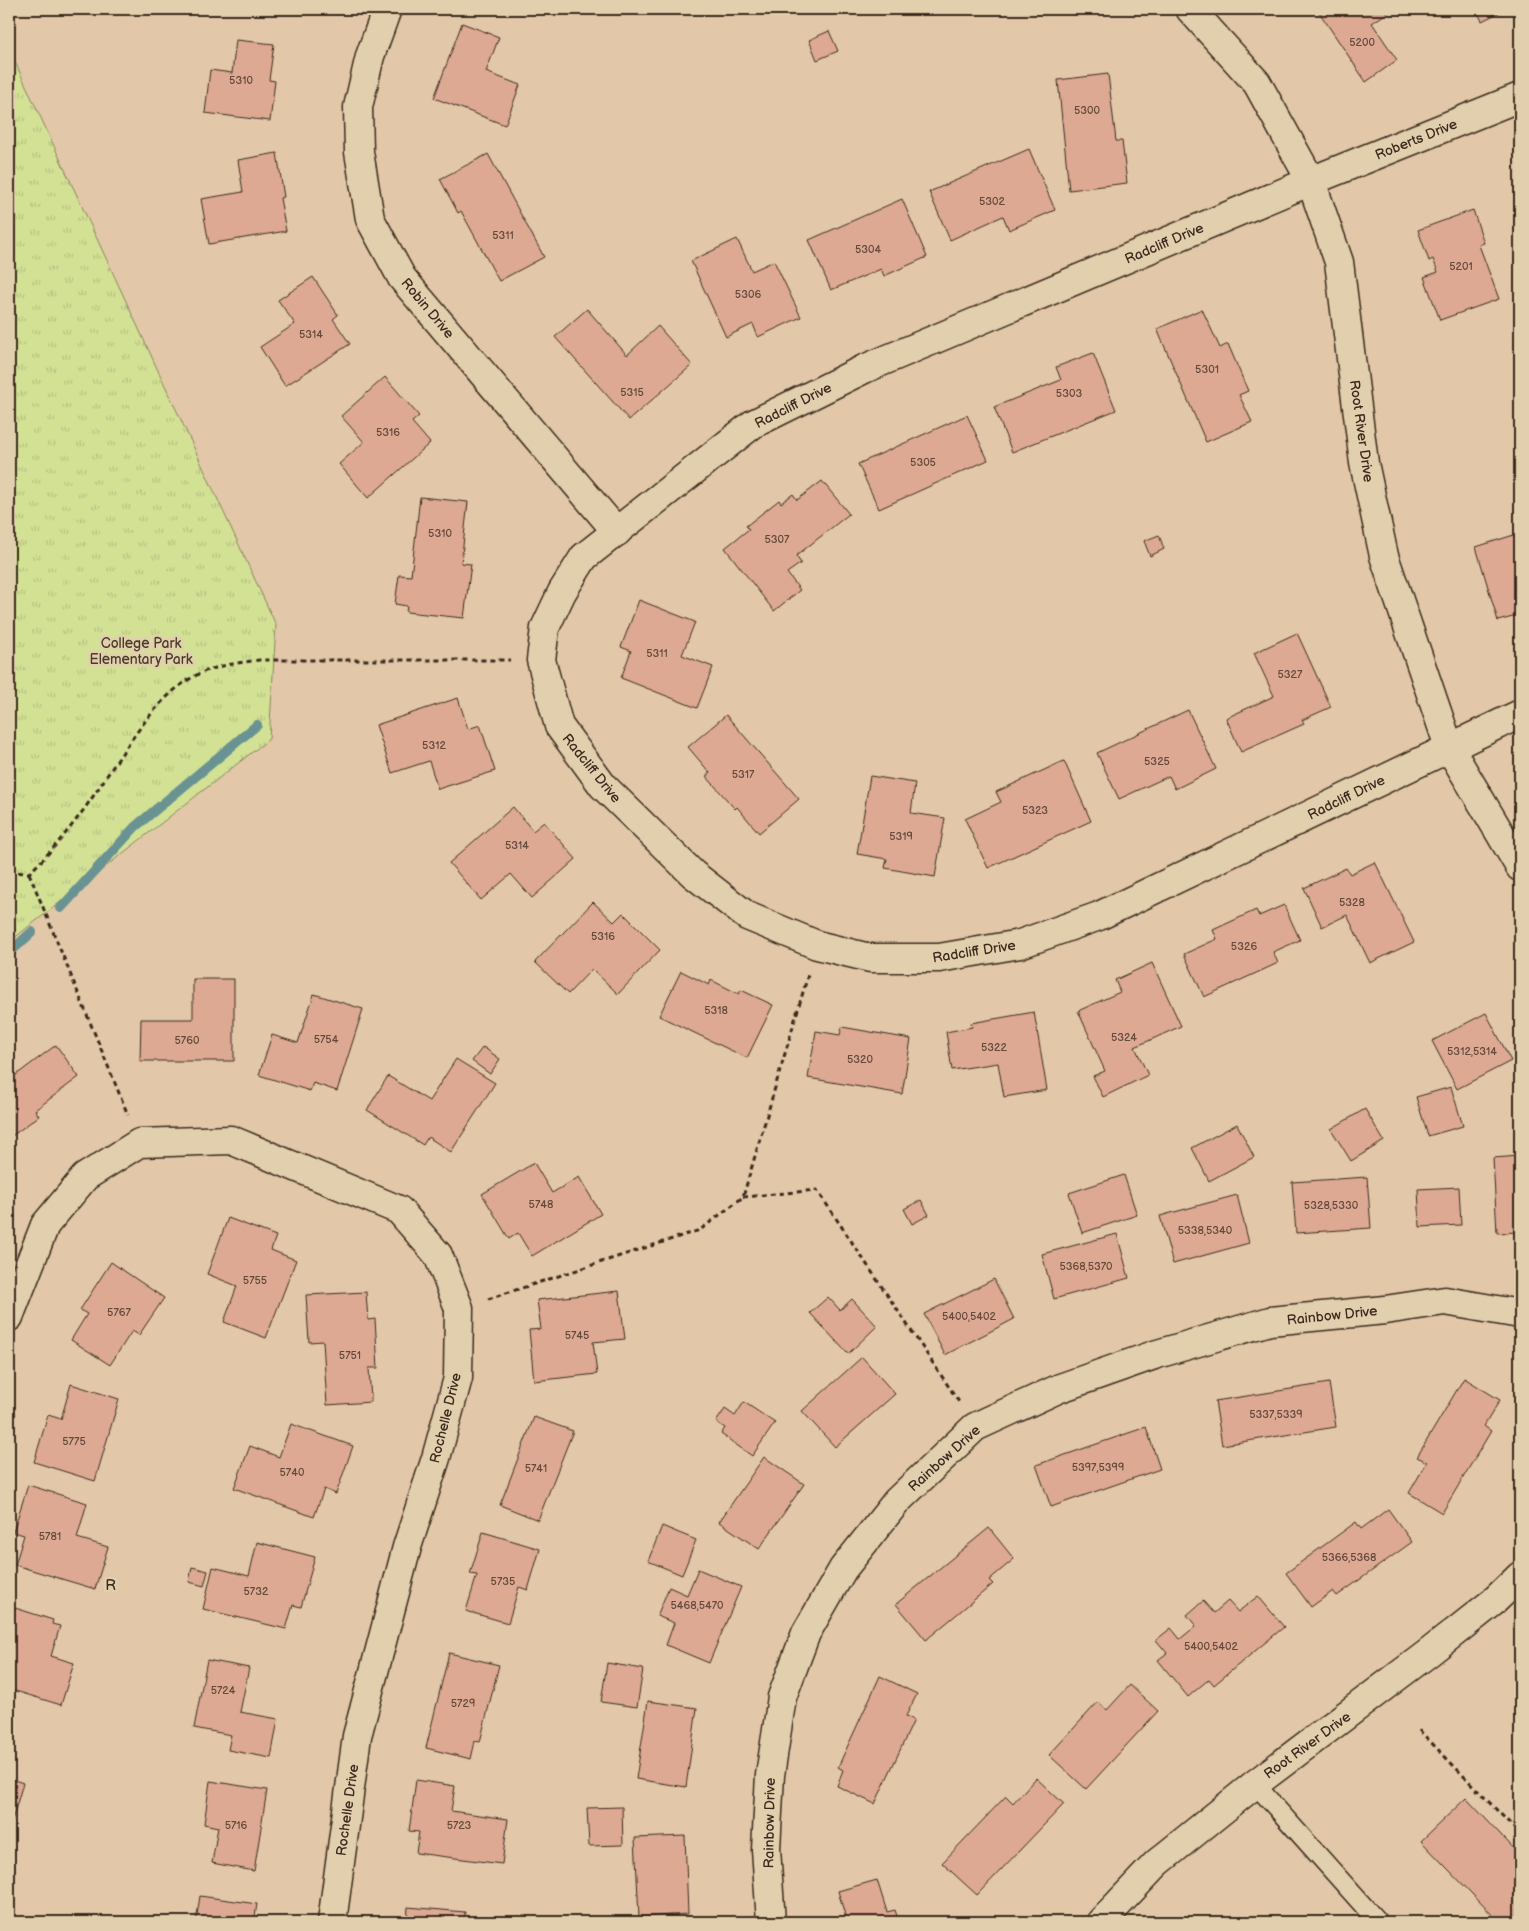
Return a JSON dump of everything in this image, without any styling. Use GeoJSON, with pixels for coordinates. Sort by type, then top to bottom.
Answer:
{"type":"FeatureCollection","features":[{"type":"Feature","properties":{"kind":"street","name":"Robin Drive"},"geometry":{"type":"LineString","coordinates":[[388,9],[370,56],[358,107],[359,152],[370,219],[402,278],[617,532]]}},
{"type":"Feature","properties":{"kind":"street","name":"Root River Drive"},"geometry":{"type":"LineString","coordinates":[[1190,9],[1257,83],[1311,181],[1338,262],[1364,463],[1384,556],[1449,747],[1520,866]]}},
{"type":"Feature","properties":{"kind":"street","name":"Roberts Drive"},"geometry":{"type":"LineString","coordinates":[[1311,181],[1520,97]]}},
{"type":"Feature","properties":{"kind":"street","name":"Radcliff Drive"},"geometry":{"type":"LineString","coordinates":[[1311,181],[864,370],[753,424],[584,557],[562,592],[545,628],[541,660],[559,726],[604,786],[693,874],[746,916],[817,945],[870,958],[939,958],[1020,944],[1099,916],[1449,747]]}},
{"type":"Feature","properties":{"kind":"street"},"geometry":{"type":"LineString","coordinates":[[1449,747],[1520,714]]}},
{"type":"Feature","properties":{"kind":"street","name":"Rochelle Drive"},"geometry":{"type":"LineString","coordinates":[[139,1143],[231,1140],[399,1210],[438,1255],[458,1308],[458,1378],[436,1458],[404,1556],[357,1736],[332,1922]]}},
{"type":"Feature","properties":{"kind":"street"},"geometry":{"type":"LineString","coordinates":[[9,1317],[45,1225],[85,1177],[139,1143]]}},
{"type":"Feature","properties":{"kind":"street","name":"Rainbow Drive"},"geometry":{"type":"LineString","coordinates":[[771,1922],[766,1849],[770,1775],[782,1697],[806,1633],[843,1569],[891,1509],[975,1426],[1060,1388],[1154,1355],[1270,1321],[1385,1310],[1445,1301],[1520,1314]]}},
{"type":"Feature","properties":{"kind":"street","name":"Root River Drive"},"geometry":{"type":"LineString","coordinates":[[1101,1922],[1157,1863],[1255,1784],[1493,1602],[1520,1576]]}},
{"type":"Feature","properties":{"kind":"lane"},"geometry":{"type":"LineString","coordinates":[[1255,1784],[1378,1922]]}},
{"type":"Feature","properties":{"kind":"path"},"geometry":{"type":"LineString","coordinates":[[9,872],[29,873],[45,858],[64,836],[135,734],[159,704],[192,678],[225,664],[259,660],[541,660]]}},
{"type":"Feature","properties":{"kind":"path"},"geometry":{"type":"LineString","coordinates":[[29,873],[139,1143]]}},
{"type":"Feature","properties":{"kind":"path"},"geometry":{"type":"LineString","coordinates":[[743,1197],[817,945]]}},
{"type":"Feature","properties":{"kind":"path"},"geometry":{"type":"LineString","coordinates":[[458,1308],[700,1230],[743,1197],[817,1190],[975,1426]]}},
{"type":"Feature","properties":{"kind":"path"},"geometry":{"type":"LineString","coordinates":[[1419,1730],[1520,1834]]}},
{"type":"Feature","properties":{"kind":"green space","name":"College Park Elementary Park"},"geometry":{"type":"Polygon","coordinates":[[[9,49],[276,625],[269,739],[9,942],[9,49]]]}},
{"type":"Feature","properties":{"kind":"building"},"geometry":{"type":"Polygon","coordinates":[[[1317,9],[1393,9],[1372,23],[1397,60],[1366,82],[1317,9]]]}},
{"type":"Feature","properties":{"kind":"building"},"geometry":{"type":"Polygon","coordinates":[[[1476,9],[1506,9],[1482,21],[1476,9]]]}},
{"type":"Feature","properties":{"kind":"building"},"geometry":{"type":"Polygon","coordinates":[[[462,23],[499,37],[486,72],[520,85],[505,125],[434,98],[462,23]]]}},
{"type":"Feature","properties":{"kind":"building"},"geometry":{"type":"Polygon","coordinates":[[[829,31],[838,51],[817,60],[809,40],[829,31]]]}},
{"type":"Feature","properties":{"kind":"building"},"geometry":{"type":"Polygon","coordinates":[[[236,40],[274,44],[269,80],[275,81],[270,121],[205,113],[210,70],[232,73],[236,40]]]}},
{"type":"Feature","properties":{"kind":"building"},"geometry":{"type":"Polygon","coordinates":[[[1108,74],[1116,141],[1122,141],[1127,183],[1069,190],[1058,80],[1108,74]]]}},
{"type":"Feature","properties":{"kind":"building"},"geometry":{"type":"Polygon","coordinates":[[[1029,149],[1055,210],[1009,230],[1003,216],[950,240],[929,192],[1029,149]]]}},
{"type":"Feature","properties":{"kind":"building"},"geometry":{"type":"Polygon","coordinates":[[[277,153],[284,197],[280,198],[286,231],[209,244],[201,199],[243,192],[238,160],[277,153]]]}},
{"type":"Feature","properties":{"kind":"building"},"geometry":{"type":"Polygon","coordinates":[[[488,154],[544,257],[499,281],[461,211],[458,213],[440,179],[488,154]]]}},
{"type":"Feature","properties":{"kind":"building"},"geometry":{"type":"Polygon","coordinates":[[[902,199],[927,257],[884,276],[881,269],[831,290],[809,240],[902,199]]]}},
{"type":"Feature","properties":{"kind":"building"},"geometry":{"type":"Polygon","coordinates":[[[1473,210],[1484,243],[1479,245],[1499,299],[1440,320],[1424,277],[1438,272],[1433,259],[1429,261],[1418,230],[1473,210]]]}},
{"type":"Feature","properties":{"kind":"building"},"geometry":{"type":"Polygon","coordinates":[[[737,239],[752,271],[774,261],[801,317],[758,337],[753,324],[726,337],[691,261],[737,239]]]}},
{"type":"Feature","properties":{"kind":"building"},"geometry":{"type":"Polygon","coordinates":[[[313,277],[338,315],[333,319],[350,344],[285,386],[260,347],[295,324],[278,300],[313,277]]]}},
{"type":"Feature","properties":{"kind":"building"},"geometry":{"type":"Polygon","coordinates":[[[587,309],[627,355],[658,326],[692,365],[629,420],[555,337],[587,309]]]}},
{"type":"Feature","properties":{"kind":"building"},"geometry":{"type":"Polygon","coordinates":[[[1202,309],[1220,348],[1228,344],[1248,391],[1239,395],[1252,422],[1206,442],[1157,329],[1202,309]]]}},
{"type":"Feature","properties":{"kind":"building"},"geometry":{"type":"Polygon","coordinates":[[[1093,353],[1116,410],[1012,452],[994,407],[1061,380],[1056,367],[1093,353]]]}},
{"type":"Feature","properties":{"kind":"building"},"geometry":{"type":"Polygon","coordinates":[[[385,377],[419,416],[412,422],[430,443],[368,498],[339,464],[364,442],[341,416],[385,377]]]}},
{"type":"Feature","properties":{"kind":"building"},"geometry":{"type":"Polygon","coordinates":[[[967,415],[988,460],[879,509],[858,464],[967,415]]]}},
{"type":"Feature","properties":{"kind":"building"},"geometry":{"type":"Polygon","coordinates":[[[822,481],[849,514],[796,556],[801,563],[787,573],[800,590],[774,611],[725,548],[749,529],[746,526],[779,500],[781,503],[793,494],[797,500],[822,481]]]}},
{"type":"Feature","properties":{"kind":"building"},"geometry":{"type":"Polygon","coordinates":[[[420,497],[468,502],[461,563],[471,564],[464,618],[406,612],[407,606],[395,604],[399,575],[411,576],[420,497]]]}},
{"type":"Feature","properties":{"kind":"building"},"geometry":{"type":"Polygon","coordinates":[[[1520,533],[1520,615],[1498,621],[1476,547],[1520,533]]]}},
{"type":"Feature","properties":{"kind":"building"},"geometry":{"type":"Polygon","coordinates":[[[1159,535],[1164,549],[1150,556],[1144,541],[1159,535]]]}},
{"type":"Feature","properties":{"kind":"building"},"geometry":{"type":"Polygon","coordinates":[[[639,600],[695,622],[682,655],[713,667],[697,708],[621,678],[631,651],[621,647],[639,600]]]}},
{"type":"Feature","properties":{"kind":"building"},"geometry":{"type":"Polygon","coordinates":[[[1297,633],[1331,707],[1302,720],[1304,724],[1241,752],[1226,718],[1274,696],[1254,653],[1297,633]]]}},
{"type":"Feature","properties":{"kind":"building"},"geometry":{"type":"Polygon","coordinates":[[[458,698],[468,729],[480,725],[495,771],[438,789],[429,761],[392,773],[376,725],[458,698]]]}},
{"type":"Feature","properties":{"kind":"building"},"geometry":{"type":"Polygon","coordinates":[[[1188,710],[1216,769],[1175,789],[1169,776],[1119,799],[1097,753],[1188,710]]]}},
{"type":"Feature","properties":{"kind":"building"},"geometry":{"type":"Polygon","coordinates":[[[726,715],[799,799],[759,833],[737,807],[735,809],[706,776],[710,773],[688,747],[726,715]]]}},
{"type":"Feature","properties":{"kind":"building"},"geometry":{"type":"Polygon","coordinates":[[[1064,761],[1091,821],[988,868],[965,819],[1001,802],[996,792],[1064,761]]]}},
{"type":"Feature","properties":{"kind":"building"},"geometry":{"type":"Polygon","coordinates":[[[870,776],[915,783],[911,813],[945,818],[935,877],[885,868],[887,859],[857,854],[870,776]]]}},
{"type":"Feature","properties":{"kind":"building"},"geometry":{"type":"Polygon","coordinates":[[[513,807],[533,831],[544,822],[576,859],[532,898],[511,874],[481,900],[449,863],[513,807]]]}},
{"type":"Feature","properties":{"kind":"building"},"geometry":{"type":"Polygon","coordinates":[[[1375,862],[1414,942],[1370,963],[1347,915],[1322,927],[1304,888],[1346,868],[1350,874],[1375,862]]]}},
{"type":"Feature","properties":{"kind":"building"},"geometry":{"type":"Polygon","coordinates":[[[593,902],[614,922],[623,913],[660,950],[618,994],[592,969],[568,994],[535,962],[593,902]]]}},
{"type":"Feature","properties":{"kind":"building"},"geometry":{"type":"Polygon","coordinates":[[[1284,905],[1300,940],[1273,952],[1278,963],[1204,997],[1184,954],[1217,939],[1213,930],[1256,910],[1259,916],[1284,905]]]}},
{"type":"Feature","properties":{"kind":"building"},"geometry":{"type":"Polygon","coordinates":[[[1152,963],[1181,1026],[1135,1047],[1148,1075],[1103,1097],[1093,1076],[1105,1071],[1078,1011],[1120,992],[1115,980],[1152,963]]]}},
{"type":"Feature","properties":{"kind":"building"},"geometry":{"type":"Polygon","coordinates":[[[681,971],[709,985],[711,980],[739,994],[741,990],[773,1005],[747,1058],[659,1016],[681,971]]]}},
{"type":"Feature","properties":{"kind":"building"},"geometry":{"type":"Polygon","coordinates":[[[193,979],[234,979],[234,1061],[140,1061],[141,1019],[193,1019],[193,979]]]}},
{"type":"Feature","properties":{"kind":"building"},"geometry":{"type":"Polygon","coordinates":[[[314,994],[363,1009],[337,1091],[313,1083],[310,1091],[259,1075],[272,1035],[298,1043],[314,994]]]}},
{"type":"Feature","properties":{"kind":"building"},"geometry":{"type":"Polygon","coordinates":[[[1034,1012],[1047,1090],[1004,1097],[998,1063],[952,1070],[946,1032],[972,1027],[971,1023],[1034,1012]]]}},
{"type":"Feature","properties":{"kind":"building"},"geometry":{"type":"Polygon","coordinates":[[[1486,1013],[1511,1061],[1457,1089],[1432,1041],[1486,1013]]]}},
{"type":"Feature","properties":{"kind":"building"},"geometry":{"type":"Polygon","coordinates":[[[842,1027],[911,1039],[902,1094],[808,1078],[816,1031],[840,1035],[842,1027]]]}},
{"type":"Feature","properties":{"kind":"building"},"geometry":{"type":"Polygon","coordinates":[[[56,1045],[79,1077],[35,1110],[39,1116],[9,1138],[9,1074],[12,1078],[56,1045]]]}},
{"type":"Feature","properties":{"kind":"building"},"geometry":{"type":"Polygon","coordinates":[[[483,1047],[500,1059],[490,1074],[472,1061],[483,1047]]]}},
{"type":"Feature","properties":{"kind":"building"},"geometry":{"type":"Polygon","coordinates":[[[456,1059],[495,1083],[451,1152],[428,1137],[423,1145],[367,1110],[388,1076],[429,1101],[456,1059]]]}},
{"type":"Feature","properties":{"kind":"building"},"geometry":{"type":"Polygon","coordinates":[[[1451,1087],[1463,1126],[1428,1136],[1416,1097],[1451,1087]]]}},
{"type":"Feature","properties":{"kind":"building"},"geometry":{"type":"Polygon","coordinates":[[[1365,1109],[1384,1141],[1351,1161],[1331,1129],[1365,1109]]]}},
{"type":"Feature","properties":{"kind":"building"},"geometry":{"type":"Polygon","coordinates":[[[1237,1124],[1254,1157],[1209,1181],[1192,1148],[1237,1124]]]}},
{"type":"Feature","properties":{"kind":"building"},"geometry":{"type":"Polygon","coordinates":[[[1520,1156],[1520,1232],[1497,1233],[1493,1158],[1520,1156]]]}},
{"type":"Feature","properties":{"kind":"building"},"geometry":{"type":"Polygon","coordinates":[[[534,1163],[552,1193],[579,1177],[601,1214],[532,1256],[518,1233],[509,1239],[482,1194],[534,1163]]]}},
{"type":"Feature","properties":{"kind":"building"},"geometry":{"type":"Polygon","coordinates":[[[1124,1175],[1137,1215],[1082,1233],[1069,1193],[1124,1175]]]}},
{"type":"Feature","properties":{"kind":"building"},"geometry":{"type":"Polygon","coordinates":[[[1367,1177],[1371,1228],[1296,1233],[1292,1182],[1367,1177]]]}},
{"type":"Feature","properties":{"kind":"building"},"geometry":{"type":"Polygon","coordinates":[[[1459,1187],[1461,1225],[1420,1227],[1418,1189],[1459,1187]]]}},
{"type":"Feature","properties":{"kind":"building"},"geometry":{"type":"Polygon","coordinates":[[[1237,1195],[1249,1243],[1173,1264],[1160,1216],[1237,1195]]]}},
{"type":"Feature","properties":{"kind":"building"},"geometry":{"type":"Polygon","coordinates":[[[921,1200],[929,1215],[912,1224],[904,1209],[921,1200]]]}},
{"type":"Feature","properties":{"kind":"building"},"geometry":{"type":"Polygon","coordinates":[[[228,1218],[276,1236],[271,1250],[296,1260],[266,1338],[224,1322],[237,1286],[207,1274],[228,1218]]]}},
{"type":"Feature","properties":{"kind":"building"},"geometry":{"type":"Polygon","coordinates":[[[1117,1234],[1129,1278],[1054,1299],[1042,1254],[1117,1234]]]}},
{"type":"Feature","properties":{"kind":"building"},"geometry":{"type":"Polygon","coordinates":[[[111,1262],[164,1298],[139,1335],[132,1331],[110,1365],[71,1340],[87,1314],[80,1310],[111,1262]]]}},
{"type":"Feature","properties":{"kind":"building"},"geometry":{"type":"Polygon","coordinates":[[[994,1279],[1014,1319],[945,1355],[924,1314],[994,1279]]]}},
{"type":"Feature","properties":{"kind":"building"},"geometry":{"type":"Polygon","coordinates":[[[619,1291],[625,1339],[593,1342],[597,1374],[534,1381],[529,1330],[541,1329],[537,1300],[619,1291]]]}},
{"type":"Feature","properties":{"kind":"building"},"geometry":{"type":"Polygon","coordinates":[[[366,1292],[368,1320],[375,1319],[378,1368],[369,1368],[371,1402],[327,1405],[323,1341],[309,1342],[306,1295],[366,1292]]]}},
{"type":"Feature","properties":{"kind":"building"},"geometry":{"type":"Polygon","coordinates":[[[828,1297],[840,1310],[852,1299],[877,1326],[848,1354],[810,1313],[828,1297]]]}},
{"type":"Feature","properties":{"kind":"building"},"geometry":{"type":"Polygon","coordinates":[[[862,1357],[895,1394],[835,1447],[802,1411],[862,1357]]]}},
{"type":"Feature","properties":{"kind":"building"},"geometry":{"type":"Polygon","coordinates":[[[1464,1378],[1500,1400],[1484,1426],[1491,1431],[1442,1513],[1409,1493],[1427,1462],[1417,1457],[1464,1378]]]}},
{"type":"Feature","properties":{"kind":"building"},"geometry":{"type":"Polygon","coordinates":[[[1329,1383],[1336,1427],[1222,1445],[1215,1401],[1329,1383]]]}},
{"type":"Feature","properties":{"kind":"building"},"geometry":{"type":"Polygon","coordinates":[[[71,1384],[119,1399],[95,1481],[34,1462],[48,1415],[61,1419],[71,1384]]]}},
{"type":"Feature","properties":{"kind":"building"},"geometry":{"type":"Polygon","coordinates":[[[744,1402],[775,1423],[752,1456],[721,1434],[725,1428],[716,1422],[725,1409],[735,1416],[744,1402]]]}},
{"type":"Feature","properties":{"kind":"building"},"geometry":{"type":"Polygon","coordinates":[[[534,1417],[573,1431],[538,1520],[500,1505],[534,1417]]]}},
{"type":"Feature","properties":{"kind":"building"},"geometry":{"type":"Polygon","coordinates":[[[291,1424],[353,1446],[336,1494],[324,1489],[314,1517],[234,1488],[250,1446],[279,1457],[291,1424]]]}},
{"type":"Feature","properties":{"kind":"building"},"geometry":{"type":"Polygon","coordinates":[[[1146,1427],[1160,1469],[1051,1507],[1036,1465],[1146,1427]]]}},
{"type":"Feature","properties":{"kind":"building"},"geometry":{"type":"Polygon","coordinates":[[[764,1457],[804,1484],[759,1549],[719,1522],[764,1457]]]}},
{"type":"Feature","properties":{"kind":"building"},"geometry":{"type":"Polygon","coordinates":[[[28,1485],[87,1503],[77,1538],[108,1547],[95,1589],[15,1565],[24,1535],[13,1532],[28,1485]]]}},
{"type":"Feature","properties":{"kind":"building"},"geometry":{"type":"Polygon","coordinates":[[[1388,1509],[1412,1542],[1337,1596],[1333,1591],[1311,1607],[1286,1573],[1356,1522],[1361,1529],[1388,1509]]]}},
{"type":"Feature","properties":{"kind":"building"},"geometry":{"type":"Polygon","coordinates":[[[662,1526],[696,1540],[682,1575],[648,1561],[662,1526]]]}},
{"type":"Feature","properties":{"kind":"building"},"geometry":{"type":"Polygon","coordinates":[[[989,1528],[1014,1559],[989,1580],[993,1584],[926,1640],[896,1604],[989,1528]]]}},
{"type":"Feature","properties":{"kind":"building"},"geometry":{"type":"Polygon","coordinates":[[[483,1532],[540,1549],[528,1590],[519,1587],[508,1623],[466,1611],[477,1575],[470,1574],[483,1532]]]}},
{"type":"Feature","properties":{"kind":"building"},"geometry":{"type":"Polygon","coordinates":[[[257,1542],[315,1557],[301,1607],[293,1605],[286,1629],[203,1609],[213,1567],[249,1576],[257,1542]]]}},
{"type":"Feature","properties":{"kind":"building"},"geometry":{"type":"Polygon","coordinates":[[[192,1567],[208,1571],[204,1586],[189,1582],[192,1567]]]}},
{"type":"Feature","properties":{"kind":"building"},"geometry":{"type":"Polygon","coordinates":[[[698,1569],[741,1587],[709,1663],[666,1645],[674,1623],[657,1616],[669,1587],[687,1595],[698,1569]]]}},
{"type":"Feature","properties":{"kind":"building"},"geometry":{"type":"Polygon","coordinates":[[[1258,1596],[1284,1627],[1214,1685],[1209,1679],[1188,1697],[1158,1660],[1167,1653],[1156,1640],[1171,1628],[1180,1639],[1196,1626],[1187,1615],[1203,1601],[1214,1613],[1228,1601],[1238,1612],[1258,1596]]]}},
{"type":"Feature","properties":{"kind":"building"},"geometry":{"type":"Polygon","coordinates":[[[9,1606],[53,1620],[52,1624],[60,1626],[51,1656],[74,1663],[61,1705],[9,1689],[9,1606]]]}},
{"type":"Feature","properties":{"kind":"building"},"geometry":{"type":"Polygon","coordinates":[[[449,1653],[499,1665],[480,1742],[475,1741],[471,1759],[426,1748],[449,1653]]]}},
{"type":"Feature","properties":{"kind":"building"},"geometry":{"type":"Polygon","coordinates":[[[207,1660],[249,1668],[240,1712],[278,1719],[271,1758],[228,1750],[231,1735],[194,1728],[207,1660]]]}},
{"type":"Feature","properties":{"kind":"building"},"geometry":{"type":"Polygon","coordinates":[[[607,1663],[643,1669],[637,1707],[601,1702],[607,1663]]]}},
{"type":"Feature","properties":{"kind":"building"},"geometry":{"type":"Polygon","coordinates":[[[880,1676],[917,1694],[906,1716],[914,1720],[875,1804],[837,1786],[843,1770],[838,1767],[880,1676]]]}},
{"type":"Feature","properties":{"kind":"building"},"geometry":{"type":"Polygon","coordinates":[[[1130,1685],[1158,1711],[1086,1789],[1049,1755],[1098,1702],[1107,1710],[1130,1685]]]}},
{"type":"Feature","properties":{"kind":"building"},"geometry":{"type":"Polygon","coordinates":[[[648,1701],[697,1708],[686,1787],[636,1779],[648,1701]]]}},
{"type":"Feature","properties":{"kind":"building"},"geometry":{"type":"Polygon","coordinates":[[[9,1778],[23,1783],[11,1824],[9,1823],[9,1778]]]}},
{"type":"Feature","properties":{"kind":"building"},"geometry":{"type":"Polygon","coordinates":[[[1036,1778],[1064,1804],[977,1895],[942,1863],[1006,1796],[1013,1803],[1036,1778]]]}},
{"type":"Feature","properties":{"kind":"building"},"geometry":{"type":"Polygon","coordinates":[[[416,1780],[455,1786],[451,1811],[508,1819],[502,1864],[416,1853],[419,1832],[409,1831],[416,1780]]]}},
{"type":"Feature","properties":{"kind":"building"},"geometry":{"type":"Polygon","coordinates":[[[210,1781],[267,1790],[254,1871],[212,1863],[218,1827],[204,1824],[210,1781]]]}},
{"type":"Feature","properties":{"kind":"building"},"geometry":{"type":"Polygon","coordinates":[[[1466,1798],[1520,1855],[1520,1922],[1499,1922],[1421,1841],[1466,1798]]]}},
{"type":"Feature","properties":{"kind":"building"},"geometry":{"type":"Polygon","coordinates":[[[622,1807],[623,1845],[589,1846],[587,1808],[622,1807]]]}},
{"type":"Feature","properties":{"kind":"building"},"geometry":{"type":"Polygon","coordinates":[[[685,1836],[688,1914],[639,1917],[635,1838],[685,1836]]]}},
{"type":"Feature","properties":{"kind":"building"},"geometry":{"type":"Polygon","coordinates":[[[877,1880],[887,1912],[895,1910],[899,1922],[847,1922],[838,1891],[877,1880]]]}},
{"type":"Feature","properties":{"kind":"building"},"geometry":{"type":"Polygon","coordinates":[[[200,1896],[257,1904],[254,1922],[196,1922],[200,1896]]]}},
{"type":"Feature","properties":{"kind":"building"},"geometry":{"type":"Polygon","coordinates":[[[408,1907],[465,1912],[464,1922],[407,1922],[408,1907]]]}},
{"type":"Feature","properties":{"kind":"waterway"},"geometry":{"type":"LineString","coordinates":[[61,908],[135,827],[257,725]]}},
{"type":"Feature","properties":{"kind":"waterway"},"geometry":{"type":"LineString","coordinates":[[9,953],[32,932]]}},
{"type":"Feature","properties":{"kind":"district","name":"R"},"geometry":{"type":"Point","coordinates":[111,1585]}}]}
